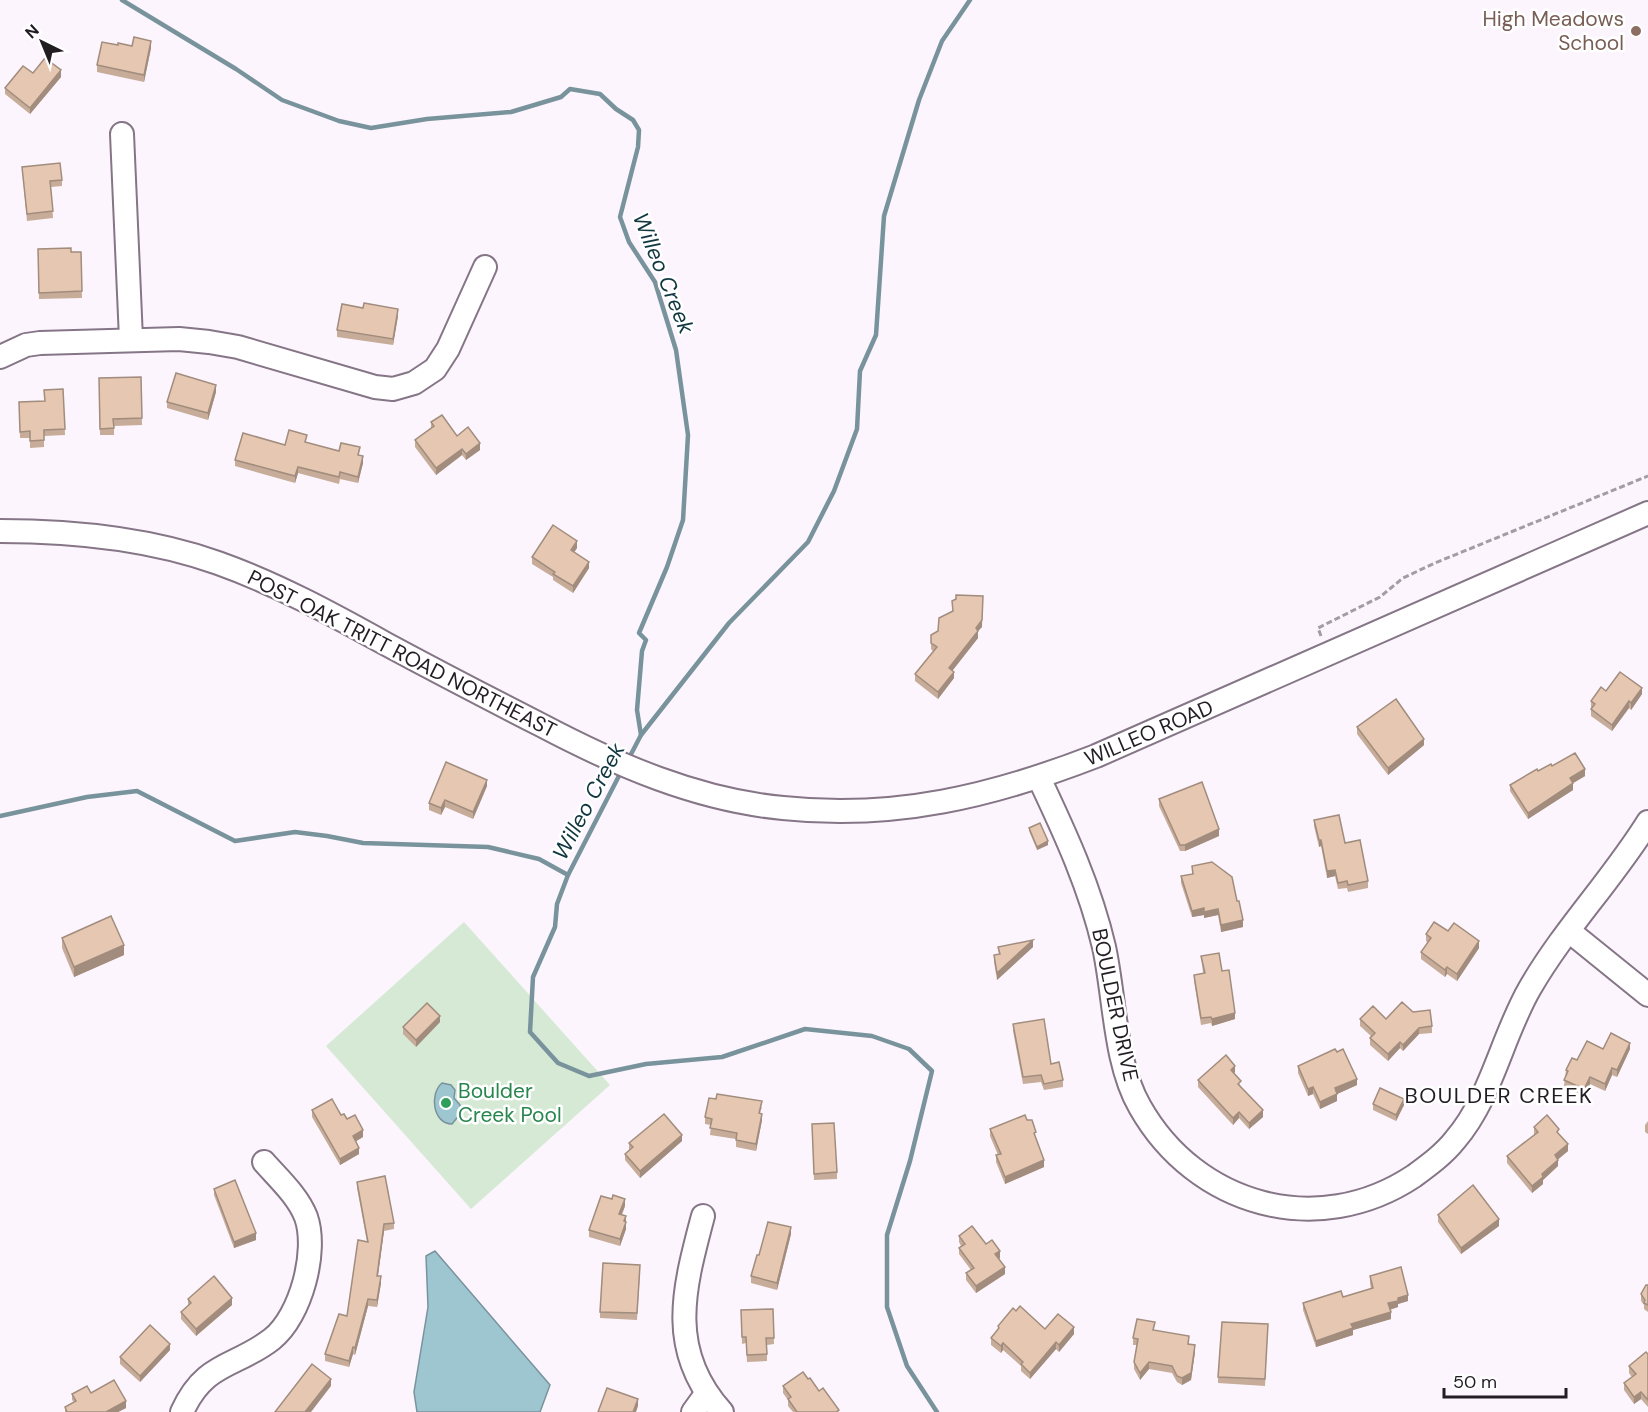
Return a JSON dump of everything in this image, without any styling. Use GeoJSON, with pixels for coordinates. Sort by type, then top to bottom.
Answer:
{"type":"FeatureCollection","features":[{"type":"Feature","properties":{"kind":"street"},"geometry":{"type":"LineString","coordinates":[[122,134],[131,339]]}},
{"type":"Feature","properties":{"kind":"street"},"geometry":{"type":"LineString","coordinates":[[0,357],[26,345],[40,343],[179,339],[238,347],[366,385],[393,389],[414,383],[435,369],[448,349],[485,267]]}},
{"type":"Feature","properties":{"kind":"street","name":"WILLEO ROAD"},"geometry":{"type":"LineString","coordinates":[[623,765],[707,794],[782,808],[836,811],[889,809],[942,802],[995,791],[1039,778],[1096,756],[1648,513]]}},
{"type":"Feature","properties":{"kind":"street","name":"POST OAK TRITT ROAD NORTHEAST"},"geometry":{"type":"LineString","coordinates":[[0,531],[70,533],[122,538],[169,548],[220,563],[309,603],[583,747],[623,765]]}},
{"type":"Feature","properties":{"kind":"street","name":"BOULDER DRIVE"},"geometry":{"type":"LineString","coordinates":[[1039,778],[1074,851],[1092,901],[1104,949],[1123,1061],[1139,1105],[1160,1138],[1188,1166],[1222,1188],[1256,1202],[1305,1209],[1351,1204],[1395,1189],[1433,1163],[1455,1140],[1473,1116],[1528,992],[1545,963],[1631,850],[1648,822]]}},
{"type":"Feature","properties":{"kind":"street"},"geometry":{"type":"LineString","coordinates":[[1569,931],[1648,995]]}},
{"type":"Feature","properties":{"kind":"street"},"geometry":{"type":"LineString","coordinates":[[182,1412],[190,1395],[203,1380],[217,1369],[273,1338],[287,1323],[299,1302],[310,1245],[309,1230],[299,1204],[264,1162]]}},
{"type":"Feature","properties":{"kind":"street"},"geometry":{"type":"LineString","coordinates":[[703,1216],[689,1267],[683,1308],[700,1403],[722,1412]]}},
{"type":"Feature","properties":{"kind":"path"},"geometry":{"type":"LineString","coordinates":[[1328,654],[1318,627],[1380,597],[1403,578],[1467,549],[1648,476]]}},
{"type":"Feature","properties":{"kind":"green space"},"geometry":{"type":"Polygon","coordinates":[[[464,922],[610,1085],[471,1209],[326,1046],[464,922]]]}},
{"type":"Feature","properties":{"kind":"water","name":"Boulder Creek Pool"},"geometry":{"type":"Polygon","coordinates":[[[442,1083],[451,1085],[455,1090],[454,1098],[460,1105],[461,1113],[452,1124],[441,1119],[435,1108],[435,1094],[442,1083]]]}},
{"type":"Feature","properties":{"kind":"water"},"geometry":{"type":"Polygon","coordinates":[[[435,1251],[550,1385],[540,1412],[417,1412],[414,1392],[428,1307],[426,1256],[435,1251]]]}},
{"type":"Feature","properties":{"kind":"building"},"geometry":{"type":"Polygon","coordinates":[[[134,37],[151,41],[144,75],[97,65],[102,42],[132,46],[134,37]]]}},
{"type":"Feature","properties":{"kind":"building"},"geometry":{"type":"Polygon","coordinates":[[[45,58],[61,70],[30,108],[5,88],[23,66],[33,73],[45,58]]]}},
{"type":"Feature","properties":{"kind":"building"},"geometry":{"type":"Polygon","coordinates":[[[60,163],[62,180],[50,181],[53,211],[27,214],[22,167],[60,163]]]}},
{"type":"Feature","properties":{"kind":"building"},"geometry":{"type":"Polygon","coordinates":[[[71,248],[71,252],[81,252],[82,291],[39,293],[38,249],[71,248]]]}},
{"type":"Feature","properties":{"kind":"building"},"geometry":{"type":"Polygon","coordinates":[[[364,303],[398,309],[393,339],[337,330],[342,304],[363,308],[364,303]]]}},
{"type":"Feature","properties":{"kind":"building"},"geometry":{"type":"Polygon","coordinates":[[[176,373],[216,385],[208,413],[167,402],[176,373]]]}},
{"type":"Feature","properties":{"kind":"building"},"geometry":{"type":"Polygon","coordinates":[[[141,377],[142,418],[113,419],[114,428],[100,429],[99,378],[141,377]]]}},
{"type":"Feature","properties":{"kind":"building"},"geometry":{"type":"Polygon","coordinates":[[[63,389],[65,429],[44,430],[44,440],[30,441],[30,431],[20,432],[19,402],[45,401],[44,390],[63,389]]]}},
{"type":"Feature","properties":{"kind":"building"},"geometry":{"type":"Polygon","coordinates":[[[442,415],[457,436],[468,427],[480,443],[466,454],[462,449],[436,468],[415,440],[434,426],[431,422],[442,415]]]}},
{"type":"Feature","properties":{"kind":"building"},"geometry":{"type":"Polygon","coordinates":[[[289,430],[307,435],[305,442],[339,451],[341,443],[360,447],[358,455],[363,456],[358,477],[340,472],[339,477],[298,467],[295,476],[235,460],[243,433],[285,445],[289,430]]]}},
{"type":"Feature","properties":{"kind":"building"},"geometry":{"type":"Polygon","coordinates":[[[553,525],[577,541],[571,550],[589,562],[573,586],[532,557],[553,525]]]}},
{"type":"Feature","properties":{"kind":"building"},"geometry":{"type":"Polygon","coordinates":[[[956,595],[983,596],[982,620],[976,628],[978,631],[949,668],[954,672],[938,692],[915,674],[937,647],[931,643],[931,635],[938,631],[939,618],[953,611],[952,601],[956,599],[956,595]]]}},
{"type":"Feature","properties":{"kind":"building"},"geometry":{"type":"Polygon","coordinates":[[[1620,672],[1642,688],[1631,703],[1629,701],[1612,725],[1591,709],[1595,704],[1591,701],[1601,687],[1606,691],[1620,672]]]}},
{"type":"Feature","properties":{"kind":"building"},"geometry":{"type":"Polygon","coordinates":[[[1396,699],[1424,739],[1388,768],[1357,727],[1396,699]]]}},
{"type":"Feature","properties":{"kind":"building"},"geometry":{"type":"Polygon","coordinates":[[[1575,753],[1585,769],[1570,778],[1573,783],[1528,813],[1510,785],[1537,769],[1538,771],[1551,764],[1552,766],[1575,753]]]}},
{"type":"Feature","properties":{"kind":"building"},"geometry":{"type":"Polygon","coordinates":[[[446,762],[487,780],[473,812],[445,800],[441,808],[429,803],[446,762]]]}},
{"type":"Feature","properties":{"kind":"building"},"geometry":{"type":"Polygon","coordinates":[[[1202,782],[1219,829],[1185,845],[1180,845],[1159,799],[1202,782]]]}},
{"type":"Feature","properties":{"kind":"building"},"geometry":{"type":"Polygon","coordinates":[[[1339,815],[1345,843],[1360,840],[1368,881],[1348,885],[1347,881],[1338,883],[1335,870],[1327,871],[1321,840],[1319,840],[1314,820],[1339,815]]]}},
{"type":"Feature","properties":{"kind":"building"},"geometry":{"type":"Polygon","coordinates":[[[1040,823],[1048,841],[1037,847],[1029,828],[1040,823]]]}},
{"type":"Feature","properties":{"kind":"building"},"geometry":{"type":"Polygon","coordinates":[[[1212,862],[1232,877],[1243,920],[1221,925],[1218,909],[1204,912],[1204,908],[1192,911],[1181,876],[1193,874],[1192,866],[1212,862]]]}},
{"type":"Feature","properties":{"kind":"building"},"geometry":{"type":"Polygon","coordinates":[[[111,916],[124,945],[74,967],[62,938],[111,916]]]}},
{"type":"Feature","properties":{"kind":"building"},"geometry":{"type":"Polygon","coordinates":[[[1434,922],[1448,931],[1454,923],[1479,941],[1457,974],[1447,967],[1445,970],[1421,952],[1431,938],[1426,934],[1434,922]]]}},
{"type":"Feature","properties":{"kind":"building"},"geometry":{"type":"Polygon","coordinates":[[[1033,940],[997,973],[994,955],[1000,954],[998,947],[1033,940]]]}},
{"type":"Feature","properties":{"kind":"building"},"geometry":{"type":"Polygon","coordinates":[[[1219,953],[1222,971],[1229,970],[1235,1013],[1212,1019],[1211,1017],[1201,1018],[1194,975],[1205,973],[1201,956],[1219,953]]]}},
{"type":"Feature","properties":{"kind":"building"},"geometry":{"type":"Polygon","coordinates":[[[1402,1002],[1413,1012],[1430,1010],[1432,1026],[1419,1028],[1403,1045],[1400,1042],[1388,1054],[1370,1038],[1375,1033],[1360,1019],[1373,1006],[1386,1019],[1402,1002]]]}},
{"type":"Feature","properties":{"kind":"building"},"geometry":{"type":"Polygon","coordinates":[[[427,1003],[440,1016],[416,1040],[403,1027],[427,1003]]]}},
{"type":"Feature","properties":{"kind":"building"},"geometry":{"type":"Polygon","coordinates":[[[1044,1019],[1051,1064],[1059,1062],[1063,1080],[1044,1084],[1041,1075],[1023,1077],[1013,1024],[1044,1019]]]}},
{"type":"Feature","properties":{"kind":"building"},"geometry":{"type":"Polygon","coordinates":[[[1611,1033],[1630,1043],[1617,1070],[1612,1068],[1605,1084],[1590,1077],[1584,1089],[1564,1080],[1572,1058],[1577,1060],[1587,1041],[1603,1049],[1611,1033]]]}},
{"type":"Feature","properties":{"kind":"building"},"geometry":{"type":"Polygon","coordinates":[[[1335,1049],[1337,1052],[1343,1049],[1357,1079],[1335,1088],[1337,1094],[1320,1102],[1313,1087],[1308,1089],[1298,1066],[1335,1049]]]}},
{"type":"Feature","properties":{"kind":"building"},"geometry":{"type":"Polygon","coordinates":[[[1226,1055],[1235,1066],[1231,1070],[1241,1081],[1238,1084],[1263,1110],[1249,1123],[1239,1112],[1233,1118],[1198,1080],[1226,1055]]]}},
{"type":"Feature","properties":{"kind":"building"},"geometry":{"type":"Polygon","coordinates":[[[1380,1088],[1404,1099],[1396,1115],[1373,1104],[1380,1088]]]}},
{"type":"Feature","properties":{"kind":"building"},"geometry":{"type":"Polygon","coordinates":[[[717,1094],[762,1101],[756,1144],[736,1140],[737,1133],[710,1128],[712,1119],[705,1117],[709,1098],[716,1099],[717,1094]]]}},
{"type":"Feature","properties":{"kind":"building"},"geometry":{"type":"Polygon","coordinates":[[[332,1099],[341,1115],[344,1114],[347,1119],[355,1115],[363,1130],[353,1136],[359,1148],[340,1159],[312,1110],[332,1099]]]}},
{"type":"Feature","properties":{"kind":"building"},"geometry":{"type":"Polygon","coordinates":[[[664,1114],[682,1135],[640,1171],[625,1154],[633,1147],[629,1143],[664,1114]]]}},
{"type":"Feature","properties":{"kind":"building"},"geometry":{"type":"Polygon","coordinates":[[[1025,1115],[1027,1120],[1032,1120],[1036,1132],[1034,1133],[1044,1160],[1005,1177],[996,1155],[1001,1154],[990,1129],[1025,1115]]]}},
{"type":"Feature","properties":{"kind":"building"},"geometry":{"type":"Polygon","coordinates":[[[1547,1115],[1559,1129],[1557,1132],[1568,1144],[1555,1155],[1558,1160],[1532,1186],[1507,1156],[1538,1132],[1534,1127],[1547,1115]]]}},
{"type":"Feature","properties":{"kind":"building"},"geometry":{"type":"Polygon","coordinates":[[[834,1123],[837,1172],[814,1174],[812,1124],[834,1123]]]}},
{"type":"Feature","properties":{"kind":"building"},"geometry":{"type":"Polygon","coordinates":[[[385,1176],[394,1223],[384,1224],[377,1276],[381,1276],[377,1300],[368,1299],[355,1348],[353,1347],[349,1361],[325,1354],[339,1314],[347,1316],[358,1240],[368,1242],[357,1182],[385,1176]]]}},
{"type":"Feature","properties":{"kind":"building"},"geometry":{"type":"Polygon","coordinates":[[[235,1180],[256,1233],[234,1242],[214,1189],[235,1180]]]}},
{"type":"Feature","properties":{"kind":"building"},"geometry":{"type":"Polygon","coordinates":[[[1473,1185],[1499,1219],[1461,1248],[1438,1215],[1473,1185]]]}},
{"type":"Feature","properties":{"kind":"building"},"geometry":{"type":"Polygon","coordinates":[[[613,1195],[625,1199],[619,1214],[626,1216],[620,1239],[589,1230],[601,1196],[612,1199],[613,1195]]]}},
{"type":"Feature","properties":{"kind":"building"},"geometry":{"type":"Polygon","coordinates":[[[768,1222],[791,1227],[777,1283],[751,1276],[768,1222]]]}},
{"type":"Feature","properties":{"kind":"building"},"geometry":{"type":"Polygon","coordinates":[[[972,1226],[986,1244],[992,1240],[1000,1251],[995,1254],[1005,1267],[976,1286],[966,1273],[974,1268],[959,1248],[965,1244],[959,1236],[972,1226]]]}},
{"type":"Feature","properties":{"kind":"building"},"geometry":{"type":"Polygon","coordinates":[[[603,1263],[640,1265],[637,1313],[600,1312],[603,1263]]]}},
{"type":"Feature","properties":{"kind":"building"},"geometry":{"type":"Polygon","coordinates":[[[1401,1267],[1408,1295],[1398,1298],[1398,1301],[1388,1303],[1391,1312],[1351,1324],[1353,1328],[1316,1341],[1303,1303],[1341,1291],[1343,1297],[1373,1288],[1370,1276],[1401,1267]]]}},
{"type":"Feature","properties":{"kind":"building"},"geometry":{"type":"Polygon","coordinates":[[[214,1276],[232,1298],[196,1329],[181,1312],[191,1303],[188,1299],[214,1276]]]}},
{"type":"Feature","properties":{"kind":"building"},"geometry":{"type":"Polygon","coordinates":[[[1648,1285],[1648,1305],[1644,1303],[1645,1300],[1641,1294],[1648,1285]]]}},
{"type":"Feature","properties":{"kind":"building"},"geometry":{"type":"Polygon","coordinates":[[[1020,1306],[1045,1329],[1058,1314],[1074,1327],[1059,1345],[1056,1342],[1030,1373],[1021,1364],[1023,1362],[1003,1343],[1001,1346],[991,1338],[1013,1308],[1016,1311],[1020,1306]]]}},
{"type":"Feature","properties":{"kind":"building"},"geometry":{"type":"Polygon","coordinates":[[[773,1309],[774,1338],[766,1338],[767,1354],[747,1355],[746,1337],[742,1337],[741,1310],[773,1309]]]}},
{"type":"Feature","properties":{"kind":"building"},"geometry":{"type":"Polygon","coordinates":[[[1137,1319],[1155,1322],[1153,1330],[1189,1336],[1188,1344],[1195,1345],[1191,1373],[1182,1378],[1177,1376],[1172,1366],[1149,1362],[1140,1373],[1134,1362],[1138,1339],[1133,1338],[1137,1319]]]}},
{"type":"Feature","properties":{"kind":"building"},"geometry":{"type":"Polygon","coordinates":[[[1222,1322],[1268,1324],[1265,1379],[1218,1377],[1222,1322]]]}},
{"type":"Feature","properties":{"kind":"building"},"geometry":{"type":"Polygon","coordinates":[[[150,1325],[170,1344],[140,1376],[120,1357],[150,1325]]]}},
{"type":"Feature","properties":{"kind":"building"},"geometry":{"type":"Polygon","coordinates":[[[1646,1352],[1648,1354],[1648,1400],[1641,1392],[1634,1397],[1624,1383],[1636,1374],[1629,1366],[1646,1352]]]}},
{"type":"Feature","properties":{"kind":"building"},"geometry":{"type":"Polygon","coordinates":[[[312,1364],[331,1379],[305,1412],[275,1412],[312,1364]]]}},
{"type":"Feature","properties":{"kind":"building"},"geometry":{"type":"Polygon","coordinates":[[[803,1372],[819,1391],[823,1388],[839,1410],[836,1412],[797,1412],[788,1399],[791,1397],[783,1386],[803,1372]]]}},
{"type":"Feature","properties":{"kind":"building"},"geometry":{"type":"Polygon","coordinates":[[[114,1380],[126,1401],[106,1412],[67,1412],[65,1407],[76,1401],[72,1394],[87,1386],[91,1393],[114,1380]]]}},
{"type":"Feature","properties":{"kind":"building"},"geometry":{"type":"Polygon","coordinates":[[[607,1388],[638,1399],[633,1412],[598,1412],[607,1388]]]}},
{"type":"Feature","properties":{"kind":"waterway","name":"Willeo Creek"},"geometry":{"type":"LineString","coordinates":[[122,0],[236,69],[282,100],[339,121],[371,128],[427,119],[511,112],[561,97],[570,89],[600,94],[616,109],[633,120],[639,130],[638,147],[620,217],[629,242],[655,282],[676,350],[688,435],[683,520],[667,567],[639,633],[646,640],[642,651],[637,710],[641,735],[628,760]]}},
{"type":"Feature","properties":{"kind":"waterway"},"geometry":{"type":"LineString","coordinates":[[641,735],[729,623],[808,542],[834,491],[857,429],[860,371],[876,335],[884,216],[919,100],[942,41],[970,0]]}},
{"type":"Feature","properties":{"kind":"waterway","name":"Willeo Creek"},"geometry":{"type":"LineString","coordinates":[[622,770],[568,875],[557,904],[555,927],[533,977],[530,1032],[558,1063],[589,1076],[646,1064],[722,1057],[805,1029],[872,1036],[909,1049],[932,1071],[910,1161],[887,1235],[887,1307],[907,1366],[937,1412]]}},
{"type":"Feature","properties":{"kind":"waterway"},"geometry":{"type":"LineString","coordinates":[[0,816],[87,797],[137,791],[235,841],[295,832],[363,843],[488,847],[539,859],[568,875]]}},
{"type":"Feature","properties":{"kind":"place","name":"High Meadows School"},"geometry":{"type":"Point","coordinates":[1636,31]}},
{"type":"Feature","properties":{"kind":"place","name":"Boulder Creek Pool"},"geometry":{"type":"Point","coordinates":[446,1103]}},
{"type":"Feature","properties":{"kind":"district","name":"BOULDER CREEK"},"geometry":{"type":"Point","coordinates":[1499,1095]}}]}
